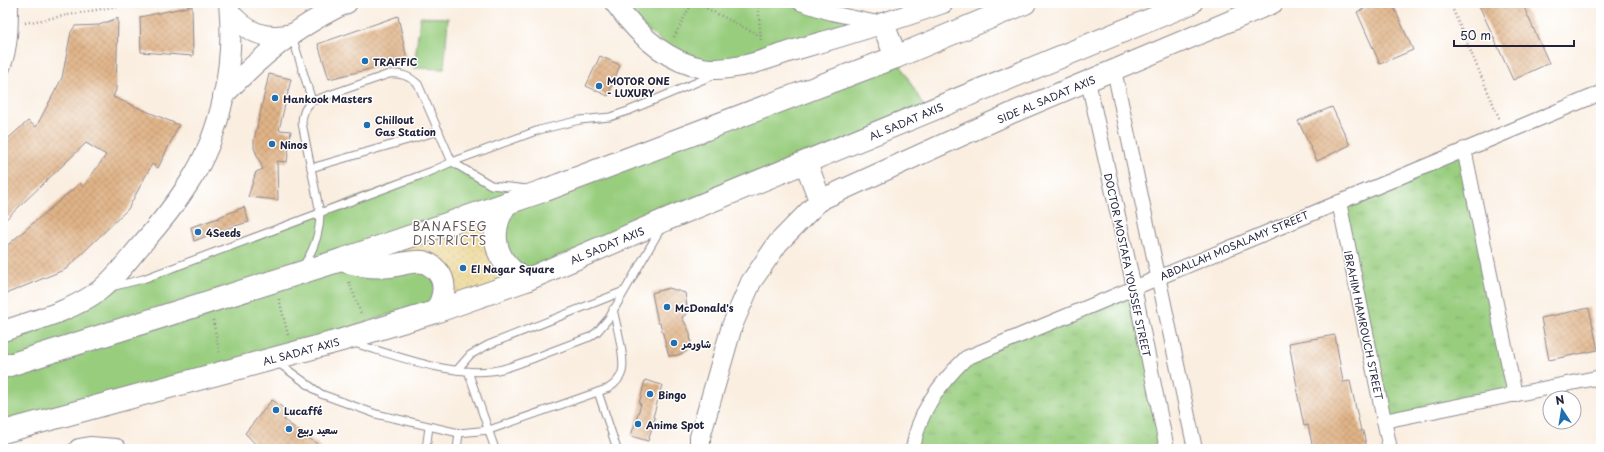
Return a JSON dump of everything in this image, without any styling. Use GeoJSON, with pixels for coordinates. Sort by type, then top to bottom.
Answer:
{"type":"FeatureCollection","features":[{"type":"Feature","properties":{"kind":"main road"},"geometry":{"type":"LineString","coordinates":[[3,367],[274,282],[543,191],[896,57],[1025,3]]}},
{"type":"Feature","properties":{"kind":"main road","name":"AL SADAT AXIS"},"geometry":{"type":"LineString","coordinates":[[3,432],[342,340],[436,312],[526,280],[665,220],[1191,3]]}},
{"type":"Feature","properties":{"kind":"main road"},"geometry":{"type":"LineString","coordinates":[[883,24],[896,57]]}},
{"type":"Feature","properties":{"kind":"main road"},"geometry":{"type":"LineString","coordinates":[[806,163],[820,200]]}},
{"type":"Feature","properties":{"kind":"main road"},"geometry":{"type":"LineString","coordinates":[[507,203],[498,221],[496,241],[503,260],[509,269],[526,280]]}},
{"type":"Feature","properties":{"kind":"main road"},"geometry":{"type":"LineString","coordinates":[[341,260],[356,265],[372,267],[423,262],[430,265],[440,276],[444,291],[443,298],[436,312]]}},
{"type":"Feature","properties":{"kind":"street"},"geometry":{"type":"LineString","coordinates":[[3,68],[8,56],[11,26],[10,3]]}},
{"type":"Feature","properties":{"kind":"street"},"geometry":{"type":"LineString","coordinates":[[223,96],[244,73],[267,52],[318,17],[347,3]]}},
{"type":"Feature","properties":{"kind":"street"},"geometry":{"type":"LineString","coordinates":[[800,3],[831,13],[883,24]]}},
{"type":"Feature","properties":{"kind":"street"},"geometry":{"type":"LineString","coordinates":[[614,4],[633,26],[665,53],[690,65],[703,68],[729,69],[883,24],[943,3]]}},
{"type":"Feature","properties":{"kind":"street","name":"SIDE AL SADAT AXIS"},"geometry":{"type":"LineString","coordinates":[[820,200],[1088,81],[1273,3]]}},
{"type":"Feature","properties":{"kind":"street"},"geometry":{"type":"LineString","coordinates":[[229,8],[244,27],[262,35],[272,37],[292,34]]}},
{"type":"Feature","properties":{"kind":"street"},"geometry":{"type":"LineString","coordinates":[[3,332],[67,309],[100,289],[147,238],[190,182],[210,141],[223,96],[230,55],[229,8]]}},
{"type":"Feature","properties":{"kind":"street"},"geometry":{"type":"LineString","coordinates":[[1114,70],[1195,449]]}},
{"type":"Feature","properties":{"kind":"street","name":"DOCTOR MOSTAFA YOUSSEF STREET"},"geometry":{"type":"LineString","coordinates":[[1088,81],[1134,287],[1167,449]]}},
{"type":"Feature","properties":{"kind":"street","name":"ABDALLAH MOSALAMY STREET"},"geometry":{"type":"LineString","coordinates":[[913,449],[922,418],[933,395],[948,375],[966,358],[1601,93]]}},
{"type":"Feature","properties":{"kind":"street"},"geometry":{"type":"LineString","coordinates":[[1464,150],[1515,394]]}},
{"type":"Feature","properties":{"kind":"street"},"geometry":{"type":"LineString","coordinates":[[700,449],[700,437],[732,326],[751,282],[778,243],[820,200]]}},
{"type":"Feature","properties":{"kind":"street","name":"IBRAHIM HAMROUCH STREET"},"geometry":{"type":"LineString","coordinates":[[1339,202],[1390,449]]}},
{"type":"Feature","properties":{"kind":"street"},"geometry":{"type":"LineString","coordinates":[[1384,421],[1601,377]]}},
{"type":"Feature","properties":{"kind":"street"},"geometry":{"type":"LineString","coordinates":[[79,449],[90,447],[114,448]]}},
{"type":"Feature","properties":{"kind":"lane"},"geometry":{"type":"LineString","coordinates":[[292,34],[312,102]]}},
{"type":"Feature","properties":{"kind":"lane"},"geometry":{"type":"LineString","coordinates":[[100,289],[122,286],[143,279],[320,214],[452,162],[539,130],[580,120],[610,117],[628,111],[729,69]]}},
{"type":"Feature","properties":{"kind":"lane"},"geometry":{"type":"LineString","coordinates":[[295,275],[311,253],[320,227],[320,214],[302,118],[306,108],[312,102],[389,74],[402,74],[414,79],[418,84],[452,162],[491,185],[543,191]]}},
{"type":"Feature","properties":{"kind":"lane"},"geometry":{"type":"LineString","coordinates":[[311,168],[439,131]]}},
{"type":"Feature","properties":{"kind":"lane"},"geometry":{"type":"LineString","coordinates":[[342,340],[437,367],[468,371],[492,371],[511,366],[590,337],[604,325],[665,220]]}},
{"type":"Feature","properties":{"kind":"lane"},"geometry":{"type":"LineString","coordinates":[[457,370],[470,355],[483,347],[624,291]]}},
{"type":"Feature","properties":{"kind":"lane"},"geometry":{"type":"LineString","coordinates":[[272,359],[321,394],[376,414],[459,433],[489,430],[598,392],[618,381],[622,371],[623,360],[613,309]]}},
{"type":"Feature","properties":{"kind":"lane"},"geometry":{"type":"LineString","coordinates":[[468,371],[496,449]]}},
{"type":"Feature","properties":{"kind":"lane"},"geometry":{"type":"LineString","coordinates":[[598,392],[617,449]]}},
{"type":"Feature","properties":{"kind":"lane"},"geometry":{"type":"LineString","coordinates":[[426,449],[429,427]]}},
{"type":"Feature","properties":{"kind":"lane"},"geometry":{"type":"LineString","coordinates":[[457,449],[459,433]]}},
{"type":"Feature","properties":{"kind":"path"},"geometry":{"type":"LineString","coordinates":[[11,26],[134,3]]}},
{"type":"Feature","properties":{"kind":"path"},"geometry":{"type":"LineString","coordinates":[[665,53],[692,3]]}},
{"type":"Feature","properties":{"kind":"path"},"geometry":{"type":"LineString","coordinates":[[696,3],[761,36]]}},
{"type":"Feature","properties":{"kind":"path"},"geometry":{"type":"LineString","coordinates":[[758,3],[762,60]]}},
{"type":"Feature","properties":{"kind":"path"},"geometry":{"type":"LineString","coordinates":[[1450,3],[1505,133]]}},
{"type":"Feature","properties":{"kind":"path"},"geometry":{"type":"LineString","coordinates":[[341,260],[367,332]]}},
{"type":"Feature","properties":{"kind":"path"},"geometry":{"type":"LineString","coordinates":[[274,282],[293,353]]}},
{"type":"Feature","properties":{"kind":"path"},"geometry":{"type":"LineString","coordinates":[[209,302],[223,372]]}},
{"type":"Feature","properties":{"kind":"green space"},"geometry":{"type":"Polygon","coordinates":[[[615,3],[800,3],[883,24],[742,66],[690,65],[615,3]]]}},
{"type":"Feature","properties":{"kind":"green space"},"geometry":{"type":"Polygon","coordinates":[[[420,17],[448,18],[444,69],[414,68],[420,17]]]}},
{"type":"Feature","properties":{"kind":"green space"},"geometry":{"type":"Polygon","coordinates":[[[896,57],[927,112],[526,280],[423,262],[443,298],[3,435],[3,331],[452,162],[491,185],[541,191],[896,57]]]}},
{"type":"Feature","properties":{"kind":"green space"},"geometry":{"type":"Polygon","coordinates":[[[1464,149],[1515,395],[1384,421],[1339,202],[1464,149]]]}},
{"type":"Feature","properties":{"kind":"green space"},"geometry":{"type":"Polygon","coordinates":[[[1134,287],[1167,449],[913,449],[922,418],[966,358],[1134,287]]]}},
{"type":"Feature","properties":{"kind":"sand"},"geometry":{"type":"Polygon","coordinates":[[[507,203],[498,221],[516,275],[435,312],[436,270],[356,265],[507,203]]]}},
{"type":"Feature","properties":{"kind":"building"},"geometry":{"type":"Polygon","coordinates":[[[1377,3],[1392,3],[1413,50],[1380,64],[1357,12],[1377,3]]]}},
{"type":"Feature","properties":{"kind":"building"},"geometry":{"type":"Polygon","coordinates":[[[1478,3],[1522,3],[1549,63],[1513,80],[1478,3]]]}},
{"type":"Feature","properties":{"kind":"building"},"geometry":{"type":"Polygon","coordinates":[[[192,6],[193,56],[141,52],[140,17],[192,6]]]}},
{"type":"Feature","properties":{"kind":"building"},"geometry":{"type":"Polygon","coordinates":[[[398,16],[407,60],[329,79],[318,44],[398,16]]]}},
{"type":"Feature","properties":{"kind":"building"},"geometry":{"type":"Polygon","coordinates":[[[118,18],[116,90],[113,97],[179,125],[158,168],[152,164],[128,209],[66,269],[3,295],[3,249],[80,183],[83,187],[106,155],[86,143],[3,222],[3,143],[28,121],[36,127],[62,78],[71,32],[75,26],[99,25],[118,18]]]}},
{"type":"Feature","properties":{"kind":"building"},"geometry":{"type":"Polygon","coordinates":[[[600,56],[620,65],[608,96],[586,86],[600,56]]]}},
{"type":"Feature","properties":{"kind":"building"},"geometry":{"type":"Polygon","coordinates":[[[269,74],[291,79],[279,130],[291,131],[287,162],[277,161],[278,200],[248,197],[256,172],[263,169],[254,148],[254,140],[269,74]]]}},
{"type":"Feature","properties":{"kind":"building"},"geometry":{"type":"Polygon","coordinates":[[[1332,107],[1350,145],[1317,161],[1298,121],[1332,107]]]}},
{"type":"Feature","properties":{"kind":"building"},"geometry":{"type":"Polygon","coordinates":[[[244,207],[249,222],[194,241],[191,227],[219,218],[244,207]]]}},
{"type":"Feature","properties":{"kind":"building"},"geometry":{"type":"Polygon","coordinates":[[[669,288],[685,293],[688,313],[682,317],[690,333],[691,344],[687,351],[678,355],[669,356],[660,323],[658,323],[652,293],[669,288]]]}},
{"type":"Feature","properties":{"kind":"building"},"geometry":{"type":"Polygon","coordinates":[[[1589,308],[1598,350],[1549,360],[1541,318],[1589,308]]]}},
{"type":"Feature","properties":{"kind":"building"},"geometry":{"type":"Polygon","coordinates":[[[1335,335],[1343,382],[1350,381],[1361,431],[1363,431],[1367,449],[1313,449],[1308,425],[1304,426],[1289,343],[1335,335]]]}},
{"type":"Feature","properties":{"kind":"building"},"geometry":{"type":"Polygon","coordinates":[[[645,380],[662,385],[653,417],[655,418],[648,441],[631,436],[641,404],[639,404],[645,380]]]}},
{"type":"Feature","properties":{"kind":"building"},"geometry":{"type":"Polygon","coordinates":[[[272,400],[289,412],[284,420],[324,449],[260,449],[245,433],[272,400]]]}},
{"type":"Feature","properties":{"kind":"place","name":"TRAFFIC"},"geometry":{"type":"Point","coordinates":[365,61]}},
{"type":"Feature","properties":{"kind":"place","name":"MOTOR ONE - LUXURY"},"geometry":{"type":"Point","coordinates":[599,86]}},
{"type":"Feature","properties":{"kind":"place","name":"Hankook Masters"},"geometry":{"type":"Point","coordinates":[275,98]}},
{"type":"Feature","properties":{"kind":"place","name":"Chillout Gas Station"},"geometry":{"type":"Point","coordinates":[367,125]}},
{"type":"Feature","properties":{"kind":"place","name":"Ninos"},"geometry":{"type":"Point","coordinates":[272,144]}},
{"type":"Feature","properties":{"kind":"place","name":"4Seeds"},"geometry":{"type":"Point","coordinates":[198,232]}},
{"type":"Feature","properties":{"kind":"place","name":"El Nagar Square"},"geometry":{"type":"Point","coordinates":[463,268]}},
{"type":"Feature","properties":{"kind":"place","name":"McDonald's"},"geometry":{"type":"Point","coordinates":[667,307]}},
{"type":"Feature","properties":{"kind":"place","name":"شاورمر"},"geometry":{"type":"Point","coordinates":[674,343]}},
{"type":"Feature","properties":{"kind":"place","name":"Bingo"},"geometry":{"type":"Point","coordinates":[650,394]}},
{"type":"Feature","properties":{"kind":"place","name":"Lucaffé"},"geometry":{"type":"Point","coordinates":[276,410]}},
{"type":"Feature","properties":{"kind":"place","name":"Anime Spot"},"geometry":{"type":"Point","coordinates":[638,424]}},
{"type":"Feature","properties":{"kind":"place","name":"سعيد ربيع"},"geometry":{"type":"Point","coordinates":[289,429]}},
{"type":"Feature","properties":{"kind":"district","name":"BANAFSEG DISTRICTS"},"geometry":{"type":"Point","coordinates":[450,233]}}]}
